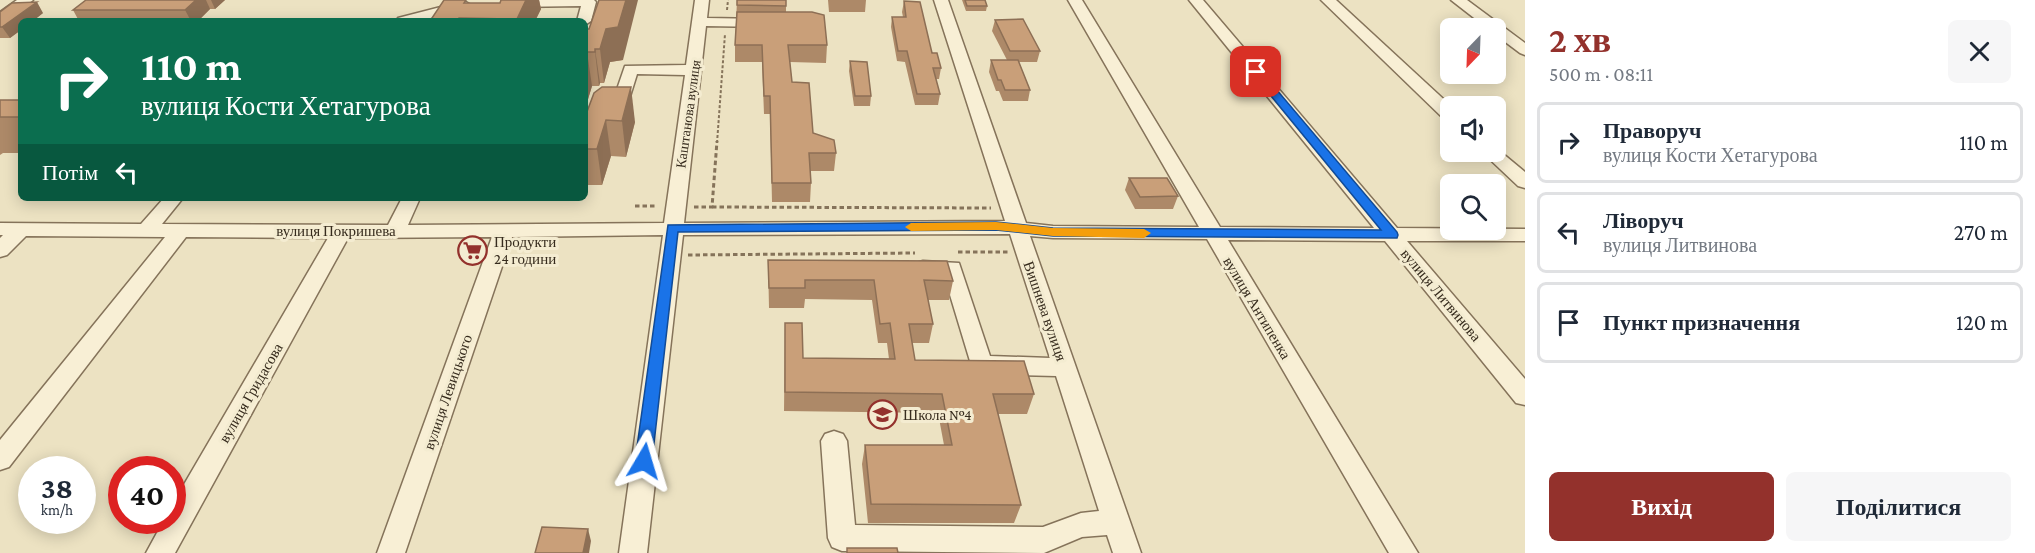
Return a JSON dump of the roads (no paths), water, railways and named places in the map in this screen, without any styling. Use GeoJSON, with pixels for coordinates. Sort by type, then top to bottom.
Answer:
{"type":"FeatureCollection","features":[{"type":"Feature","properties":{"kind":"street"},"geometry":{"type":"LineString","coordinates":[[3,15],[26,0]]}},
{"type":"Feature","properties":{"kind":"street","name":"Каштанова вулиця"},"geometry":{"type":"LineString","coordinates":[[633,553],[702,0]]}},
{"type":"Feature","properties":{"kind":"street","name":"Вишнева вулиця"},"geometry":{"type":"LineString","coordinates":[[941,0],[1127,553]]}},
{"type":"Feature","properties":{"kind":"street","name":"вулиця Антипенка"},"geometry":{"type":"LineString","coordinates":[[1075,0],[1404,553]]}},
{"type":"Feature","properties":{"kind":"street","name":"вулиця Литвинова"},"geometry":{"type":"LineString","coordinates":[[1196,0],[1525,396]]}},
{"type":"Feature","properties":{"kind":"street"},"geometry":{"type":"LineString","coordinates":[[1328,0],[1440,106]]}},
{"type":"Feature","properties":{"kind":"street"},"geometry":{"type":"LineString","coordinates":[[1458,0],[1525,50]]}},
{"type":"Feature","properties":{"kind":"street"},"geometry":{"type":"LineString","coordinates":[[504,6],[589,2],[585,18]]}},
{"type":"Feature","properties":{"kind":"street"},"geometry":{"type":"LineString","coordinates":[[415,18],[465,4],[476,4]]}},
{"type":"Feature","properties":{"kind":"street"},"geometry":{"type":"LineString","coordinates":[[699,22],[780,23]]}},
{"type":"Feature","properties":{"kind":"street"},"geometry":{"type":"LineString","coordinates":[[588,125],[622,100],[630,69],[694,70]]}},
{"type":"Feature","properties":{"kind":"street"},"geometry":{"type":"LineString","coordinates":[[1502,162],[1525,182]]}},
{"type":"Feature","properties":{"kind":"street"},"geometry":{"type":"LineString","coordinates":[[146,231],[171,201]]}},
{"type":"Feature","properties":{"kind":"street"},"geometry":{"type":"LineString","coordinates":[[395,231],[410,201]]}},
{"type":"Feature","properties":{"kind":"street","name":"вулиця Покришева"},"geometry":{"type":"LineString","coordinates":[[10,230],[342,232],[504,230],[674,217],[1014,219],[1053,232],[1525,236]]}},
{"type":"Feature","properties":{"kind":"street"},"geometry":{"type":"LineString","coordinates":[[0,250],[10,230]]}},
{"type":"Feature","properties":{"kind":"street","name":"вулиця Левицького"},"geometry":{"type":"LineString","coordinates":[[391,553],[504,230]]}},
{"type":"Feature","properties":{"kind":"street"},"geometry":{"type":"LineString","coordinates":[[0,459],[180,231]]}},
{"type":"Feature","properties":{"kind":"street","name":"вулиця Гридасова"},"geometry":{"type":"LineString","coordinates":[[160,553],[342,232]]}},
{"type":"Feature","properties":{"kind":"street"},"geometry":{"type":"LineString","coordinates":[[897,268],[952,268],[981,364],[1064,367]]}},
{"type":"Feature","properties":{"kind":"street"},"geometry":{"type":"LineString","coordinates":[[834,441],[842,538],[1044,540],[1081,525],[1116,522]]}},
{"type":"Feature","properties":{"kind":"place","name":"Продукти 24 години"},"geometry":{"type":"Point","coordinates":[473,251]}},
{"type":"Feature","properties":{"kind":"place","name":"Школа №4"},"geometry":{"type":"Point","coordinates":[882,415]}}]}
